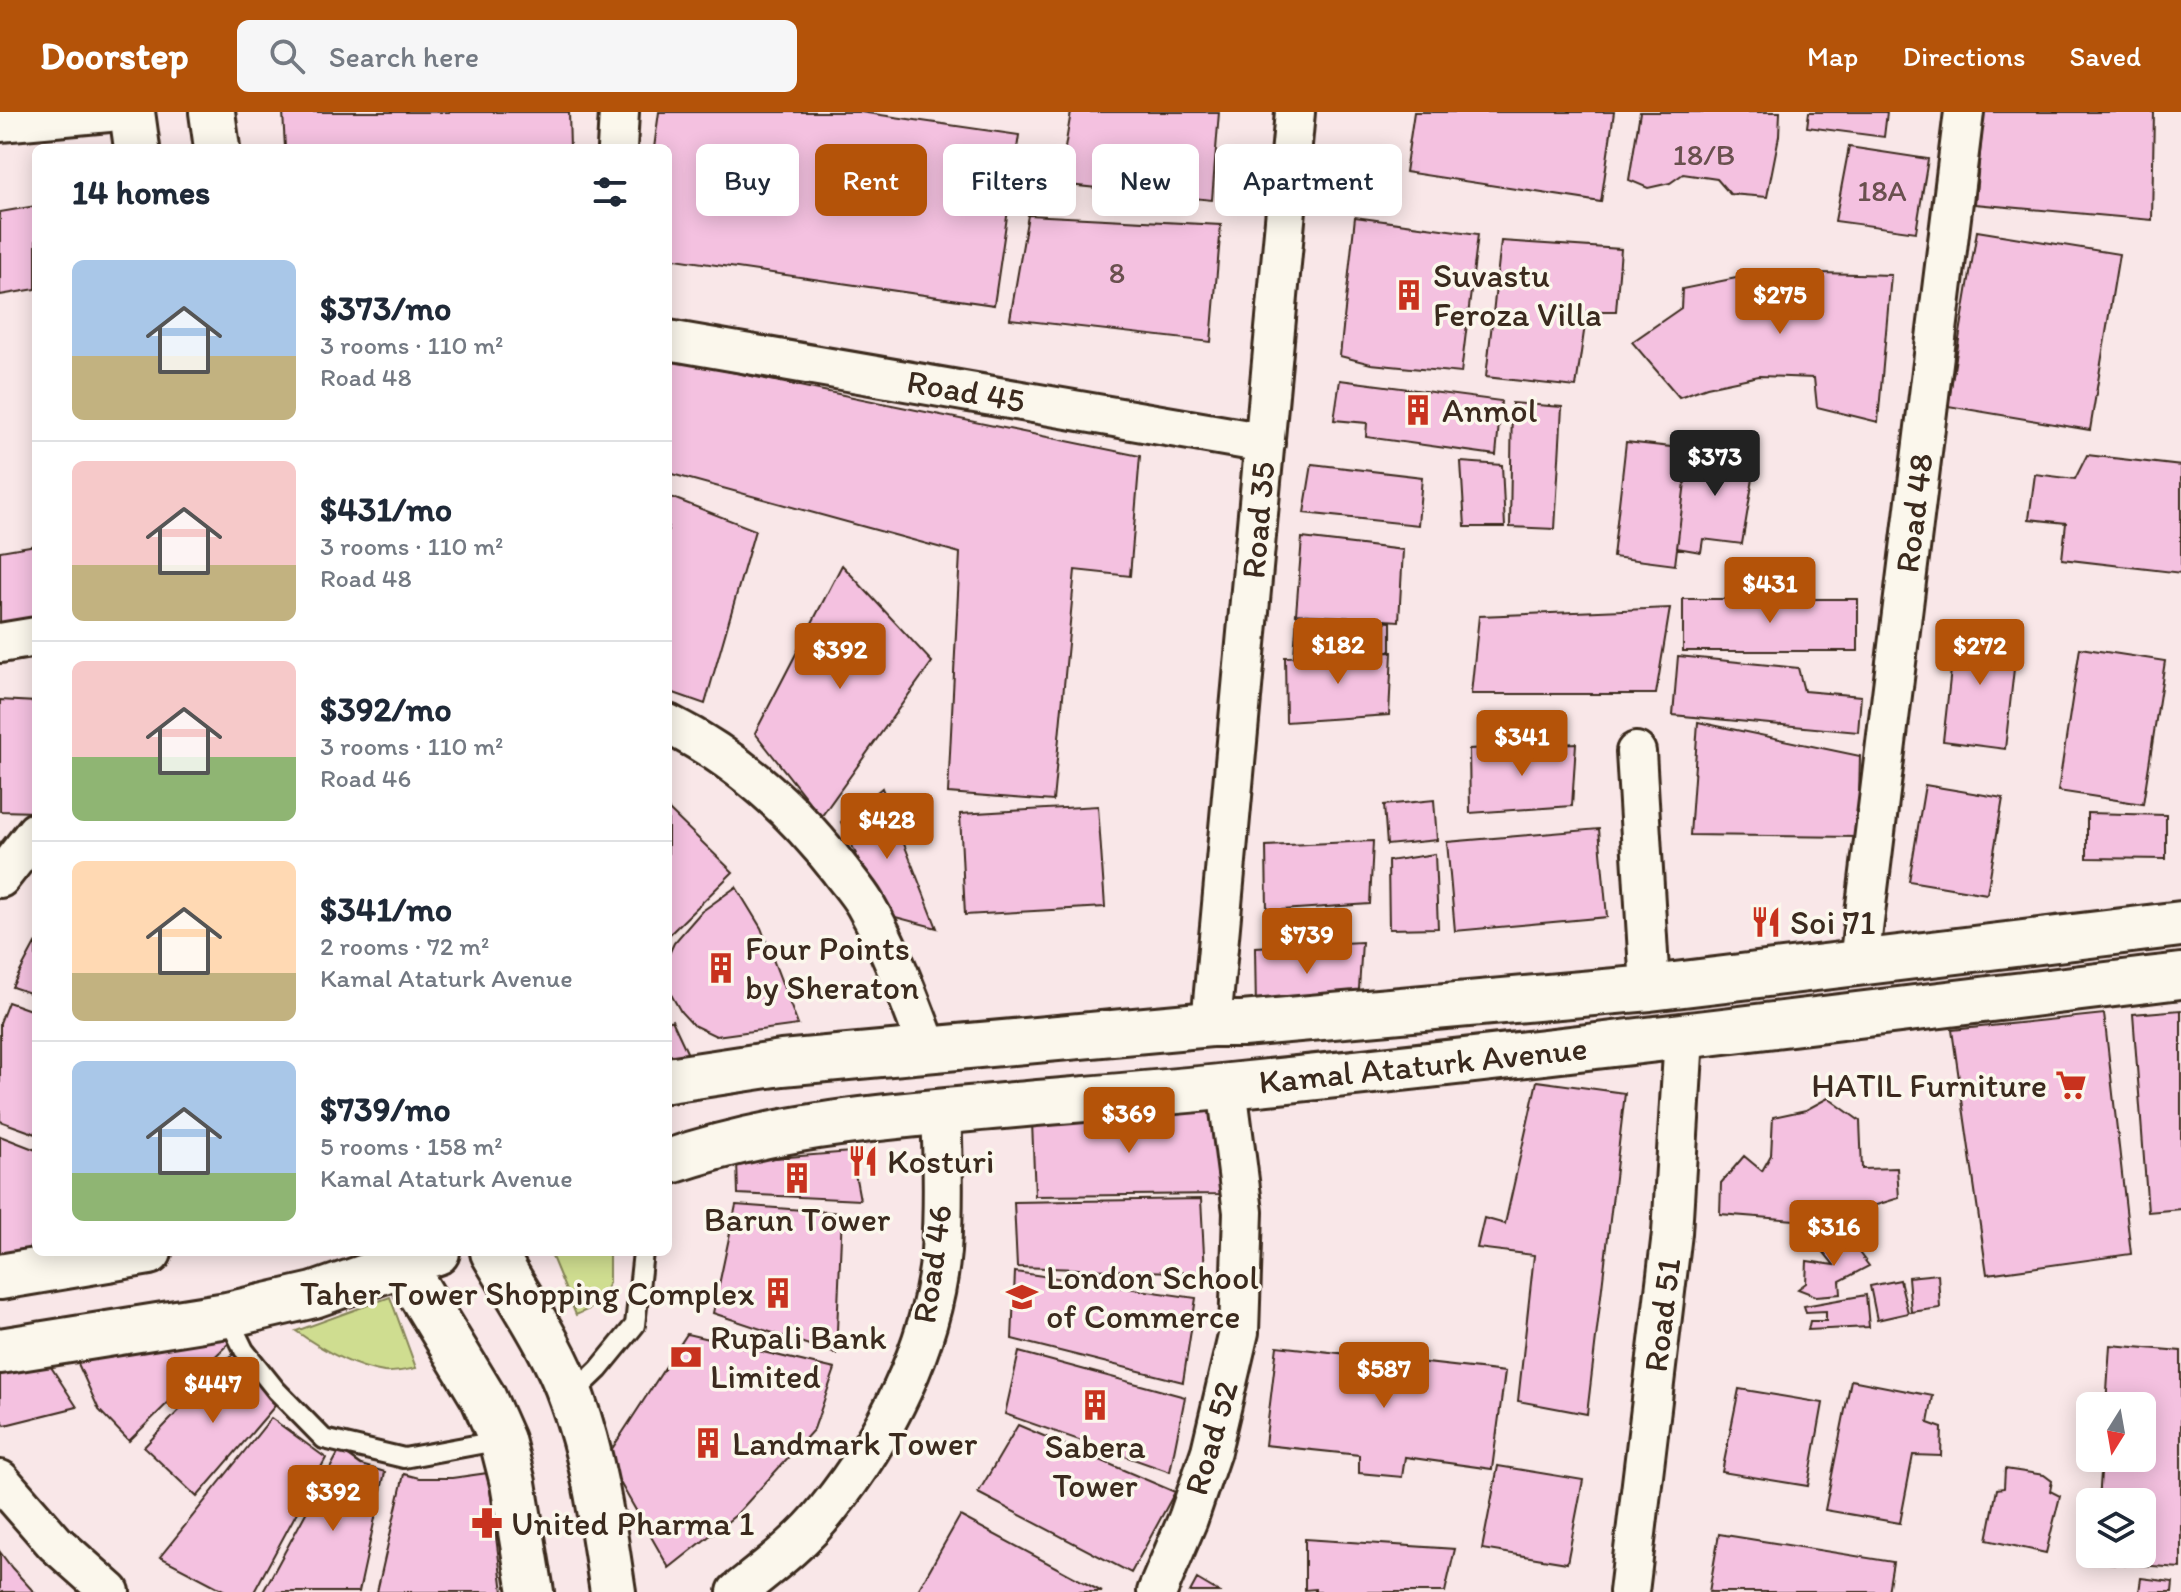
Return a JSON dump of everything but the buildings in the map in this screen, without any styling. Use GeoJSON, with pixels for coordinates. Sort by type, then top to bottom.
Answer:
{"type":"FeatureCollection","features":[{"type":"Feature","properties":{"kind":"main road"},"geometry":{"type":"LineString","coordinates":[[132,112],[136,144]]}},
{"type":"Feature","properties":{"kind":"main road"},"geometry":{"type":"LineString","coordinates":[[212,112],[216,144]]}},
{"type":"Feature","properties":{"kind":"main road","name":"Kamal Ataturk Avenue"},"geometry":{"type":"LineString","coordinates":[[672,1079],[782,1063],[1650,988],[2181,924]]}},
{"type":"Feature","properties":{"kind":"main road","name":"Kamal Ataturk Avenue"},"geometry":{"type":"LineString","coordinates":[[672,1161],[738,1141],[806,1126],[941,1111],[1227,1087],[1684,1037],[2181,976]]}},
{"type":"Feature","properties":{"kind":"main road"},"geometry":{"type":"LineString","coordinates":[[0,1277],[125,1256]]}},
{"type":"Feature","properties":{"kind":"main road"},"geometry":{"type":"LineString","coordinates":[[0,1351],[227,1315],[314,1295],[412,1256],[502,1440],[513,1483],[531,1592]]}},
{"type":"Feature","properties":{"kind":"main road"},"geometry":{"type":"LineString","coordinates":[[495,1256],[571,1396],[600,1500],[613,1592]]}},
{"type":"Feature","properties":{"kind":"street"},"geometry":{"type":"LineString","coordinates":[[0,122],[109,112]]}},
{"type":"Feature","properties":{"kind":"street"},"geometry":{"type":"LineString","coordinates":[[617,144],[619,112]]}},
{"type":"Feature","properties":{"kind":"street","name":"Road 35"},"geometry":{"type":"LineString","coordinates":[[1211,1024],[1295,112]]}},
{"type":"Feature","properties":{"kind":"street","name":"Road 48"},"geometry":{"type":"LineString","coordinates":[[1859,962],[1964,112]]}},
{"type":"Feature","properties":{"kind":"street","name":"Road 45"},"geometry":{"type":"LineString","coordinates":[[672,341],[1265,443]]}},
{"type":"Feature","properties":{"kind":"street"},"geometry":{"type":"LineString","coordinates":[[0,643],[32,638]]}},
{"type":"Feature","properties":{"kind":"street"},"geometry":{"type":"LineString","coordinates":[[672,726],[756,780],[815,838],[864,902],[901,977],[929,1051]]}},
{"type":"Feature","properties":{"kind":"street"},"geometry":{"type":"LineString","coordinates":[[1636,752],[1650,988]]}},
{"type":"Feature","properties":{"kind":"street"},"geometry":{"type":"LineString","coordinates":[[0,878],[32,837]]}},
{"type":"Feature","properties":{"kind":"street","name":"Road 51"},"geometry":{"type":"LineString","coordinates":[[1629,1592],[1672,1233],[1684,1037]]}},
{"type":"Feature","properties":{"kind":"street","name":"Road 52"},"geometry":{"type":"LineString","coordinates":[[1157,1592],[1188,1519],[1211,1451],[1239,1332],[1243,1212],[1227,1087]]}},
{"type":"Feature","properties":{"kind":"street","name":"Road 46"},"geometry":{"type":"LineString","coordinates":[[737,1592],[778,1560],[826,1512],[869,1452],[902,1391],[929,1321],[940,1254],[944,1180],[941,1111]]}},
{"type":"Feature","properties":{"kind":"street"},"geometry":{"type":"LineString","coordinates":[[0,1480],[55,1543],[110,1592]]}},
{"type":"Feature","properties":{"kind":"lane"},"geometry":{"type":"LineString","coordinates":[[571,1396],[599,1369],[635,1325],[643,1256]]}},
{"type":"Feature","properties":{"kind":"lane"},"geometry":{"type":"LineString","coordinates":[[227,1315],[244,1350],[276,1390],[324,1439],[404,1458],[502,1440]]}},
{"type":"Feature","properties":{"kind":"green space"},"geometry":{"type":"Polygon","coordinates":[[[552,1256],[609,1256],[609,1283],[598,1305],[576,1315],[552,1256]]]}},
{"type":"Feature","properties":{"kind":"green space"},"geometry":{"type":"Polygon","coordinates":[[[390,1297],[416,1368],[388,1372],[372,1370],[326,1351],[296,1331],[390,1297]]]}},
{"type":"Feature","properties":{"kind":"place","name":"Suvastu Feroza Villa"},"geometry":{"type":"Point","coordinates":[1409,295]}},
{"type":"Feature","properties":{"kind":"place","name":"Anmol"},"geometry":{"type":"Point","coordinates":[1418,410]}},
{"type":"Feature","properties":{"kind":"place","name":"Soi 71"},"geometry":{"type":"Point","coordinates":[1766,922]}},
{"type":"Feature","properties":{"kind":"place","name":"Four Points by Sheraton"},"geometry":{"type":"Point","coordinates":[721,968]}},
{"type":"Feature","properties":{"kind":"place","name":"HATIL Furniture"},"geometry":{"type":"Point","coordinates":[2071,1085]}},
{"type":"Feature","properties":{"kind":"place","name":"Kosturi"},"geometry":{"type":"Point","coordinates":[863,1161]}},
{"type":"Feature","properties":{"kind":"place","name":"Barun Tower"},"geometry":{"type":"Point","coordinates":[797,1178]}},
{"type":"Feature","properties":{"kind":"place","name":"Taher Tower Shopping Complex"},"geometry":{"type":"Point","coordinates":[778,1293]}},
{"type":"Feature","properties":{"kind":"place","name":"London School of Commerce"},"geometry":{"type":"Point","coordinates":[1022,1297]}},
{"type":"Feature","properties":{"kind":"place","name":"Rupali Bank Limited"},"geometry":{"type":"Point","coordinates":[686,1357]}},
{"type":"Feature","properties":{"kind":"place","name":"Sabera Tower"},"geometry":{"type":"Point","coordinates":[1095,1405]}},
{"type":"Feature","properties":{"kind":"place","name":"Landmark Tower"},"geometry":{"type":"Point","coordinates":[708,1443]}},
{"type":"Feature","properties":{"kind":"place","name":"United Pharma 1"},"geometry":{"type":"Point","coordinates":[487,1523]}}]}
